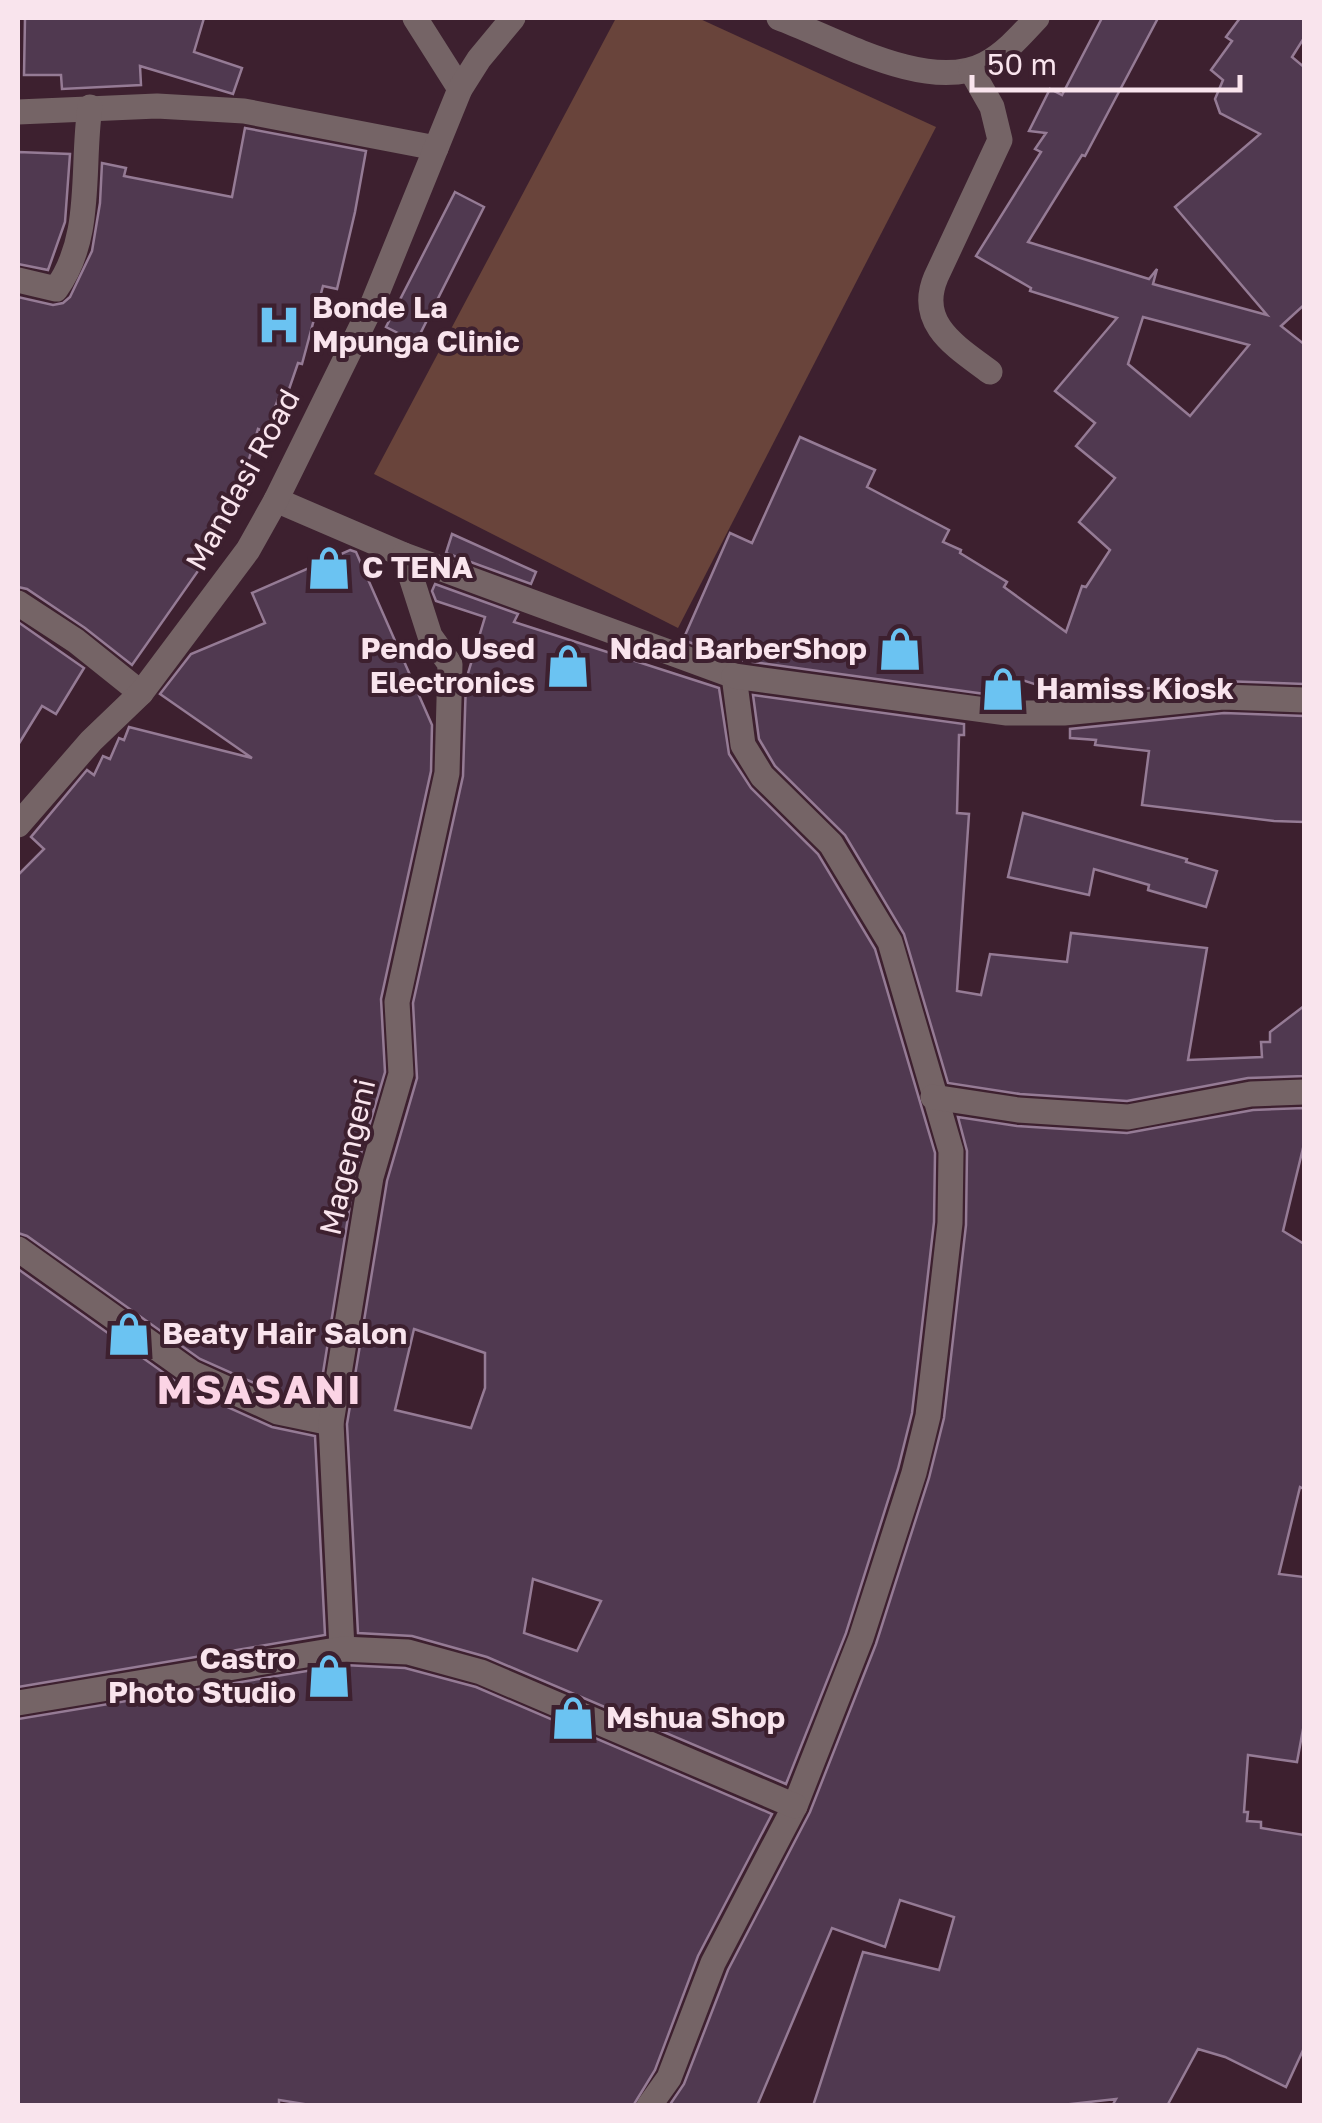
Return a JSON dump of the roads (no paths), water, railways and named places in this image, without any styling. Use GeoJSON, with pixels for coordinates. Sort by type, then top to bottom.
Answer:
{"type":"FeatureCollection","features":[{"type":"Feature","properties":{"kind":"street"},"geometry":{"type":"LineString","coordinates":[[415,18],[460,89]]}},
{"type":"Feature","properties":{"kind":"street","name":"Mandasi Road"},"geometry":{"type":"LineString","coordinates":[[21,815],[141,693],[248,550],[372,303],[460,89],[513,18]]}},
{"type":"Feature","properties":{"kind":"street"},"geometry":{"type":"LineString","coordinates":[[779,18],[872,56],[946,74],[987,64],[1037,18]]}},
{"type":"Feature","properties":{"kind":"street"},"geometry":{"type":"LineString","coordinates":[[970,70],[992,106],[1000,140],[928,301],[935,322],[952,343],[990,372]]}},
{"type":"Feature","properties":{"kind":"street"},"geometry":{"type":"LineString","coordinates":[[18,112],[158,106],[244,111],[436,148]]}},
{"type":"Feature","properties":{"kind":"street"},"geometry":{"type":"LineString","coordinates":[[18,280],[56,290],[62,281],[82,229],[90,107]]}},
{"type":"Feature","properties":{"kind":"street"},"geometry":{"type":"LineString","coordinates":[[276,500],[404,555],[734,676],[1007,713],[1064,713],[1222,697],[1304,700]]}},
{"type":"Feature","properties":{"kind":"street","name":"Magengeni"},"geometry":{"type":"LineString","coordinates":[[342,1648],[331,1424],[370,1177],[400,1074],[397,1002],[447,774],[450,664],[430,636],[404,555]]}},
{"type":"Feature","properties":{"kind":"street"},"geometry":{"type":"LineString","coordinates":[[18,602],[76,641],[141,693]]}},
{"type":"Feature","properties":{"kind":"street"},"geometry":{"type":"LineString","coordinates":[[648,2106],[669,2078],[713,1963],[795,1806],[861,1638],[914,1473],[928,1416],[950,1222],[951,1151],[890,942],[832,844],[762,776],[752,761],[744,745],[734,676]]}},
{"type":"Feature","properties":{"kind":"street"},"geometry":{"type":"LineString","coordinates":[[933,1096],[1018,1110],[1128,1117],[1251,1094],[1304,1092]]}},
{"type":"Feature","properties":{"kind":"street"},"geometry":{"type":"LineString","coordinates":[[18,1249],[192,1373],[278,1412],[331,1424]]}},
{"type":"Feature","properties":{"kind":"street"},"geometry":{"type":"LineString","coordinates":[[18,1703],[342,1648],[408,1652],[481,1672],[795,1806]]}},
{"type":"Feature","properties":{"kind":"place","name":"Bonde La Mpunga Clinic"},"geometry":{"type":"Point","coordinates":[279,325]}},
{"type":"Feature","properties":{"kind":"place","name":"C TENA"},"geometry":{"type":"Point","coordinates":[329,568]}},
{"type":"Feature","properties":{"kind":"place","name":"Ndad BarberShop"},"geometry":{"type":"Point","coordinates":[900,649]}},
{"type":"Feature","properties":{"kind":"place","name":"Pendo Used Electronics"},"geometry":{"type":"Point","coordinates":[568,666]}},
{"type":"Feature","properties":{"kind":"place","name":"Hamiss Kiosk"},"geometry":{"type":"Point","coordinates":[1003,689]}},
{"type":"Feature","properties":{"kind":"place","name":"Beaty Hair Salon"},"geometry":{"type":"Point","coordinates":[129,1334]}},
{"type":"Feature","properties":{"kind":"place","name":"Castro Photo Studio"},"geometry":{"type":"Point","coordinates":[329,1676]}},
{"type":"Feature","properties":{"kind":"place","name":"Mshua Shop"},"geometry":{"type":"Point","coordinates":[573,1718]}},
{"type":"Feature","properties":{"kind":"district","name":"MSASANI"},"geometry":{"type":"Point","coordinates":[260,1390]}}]}
